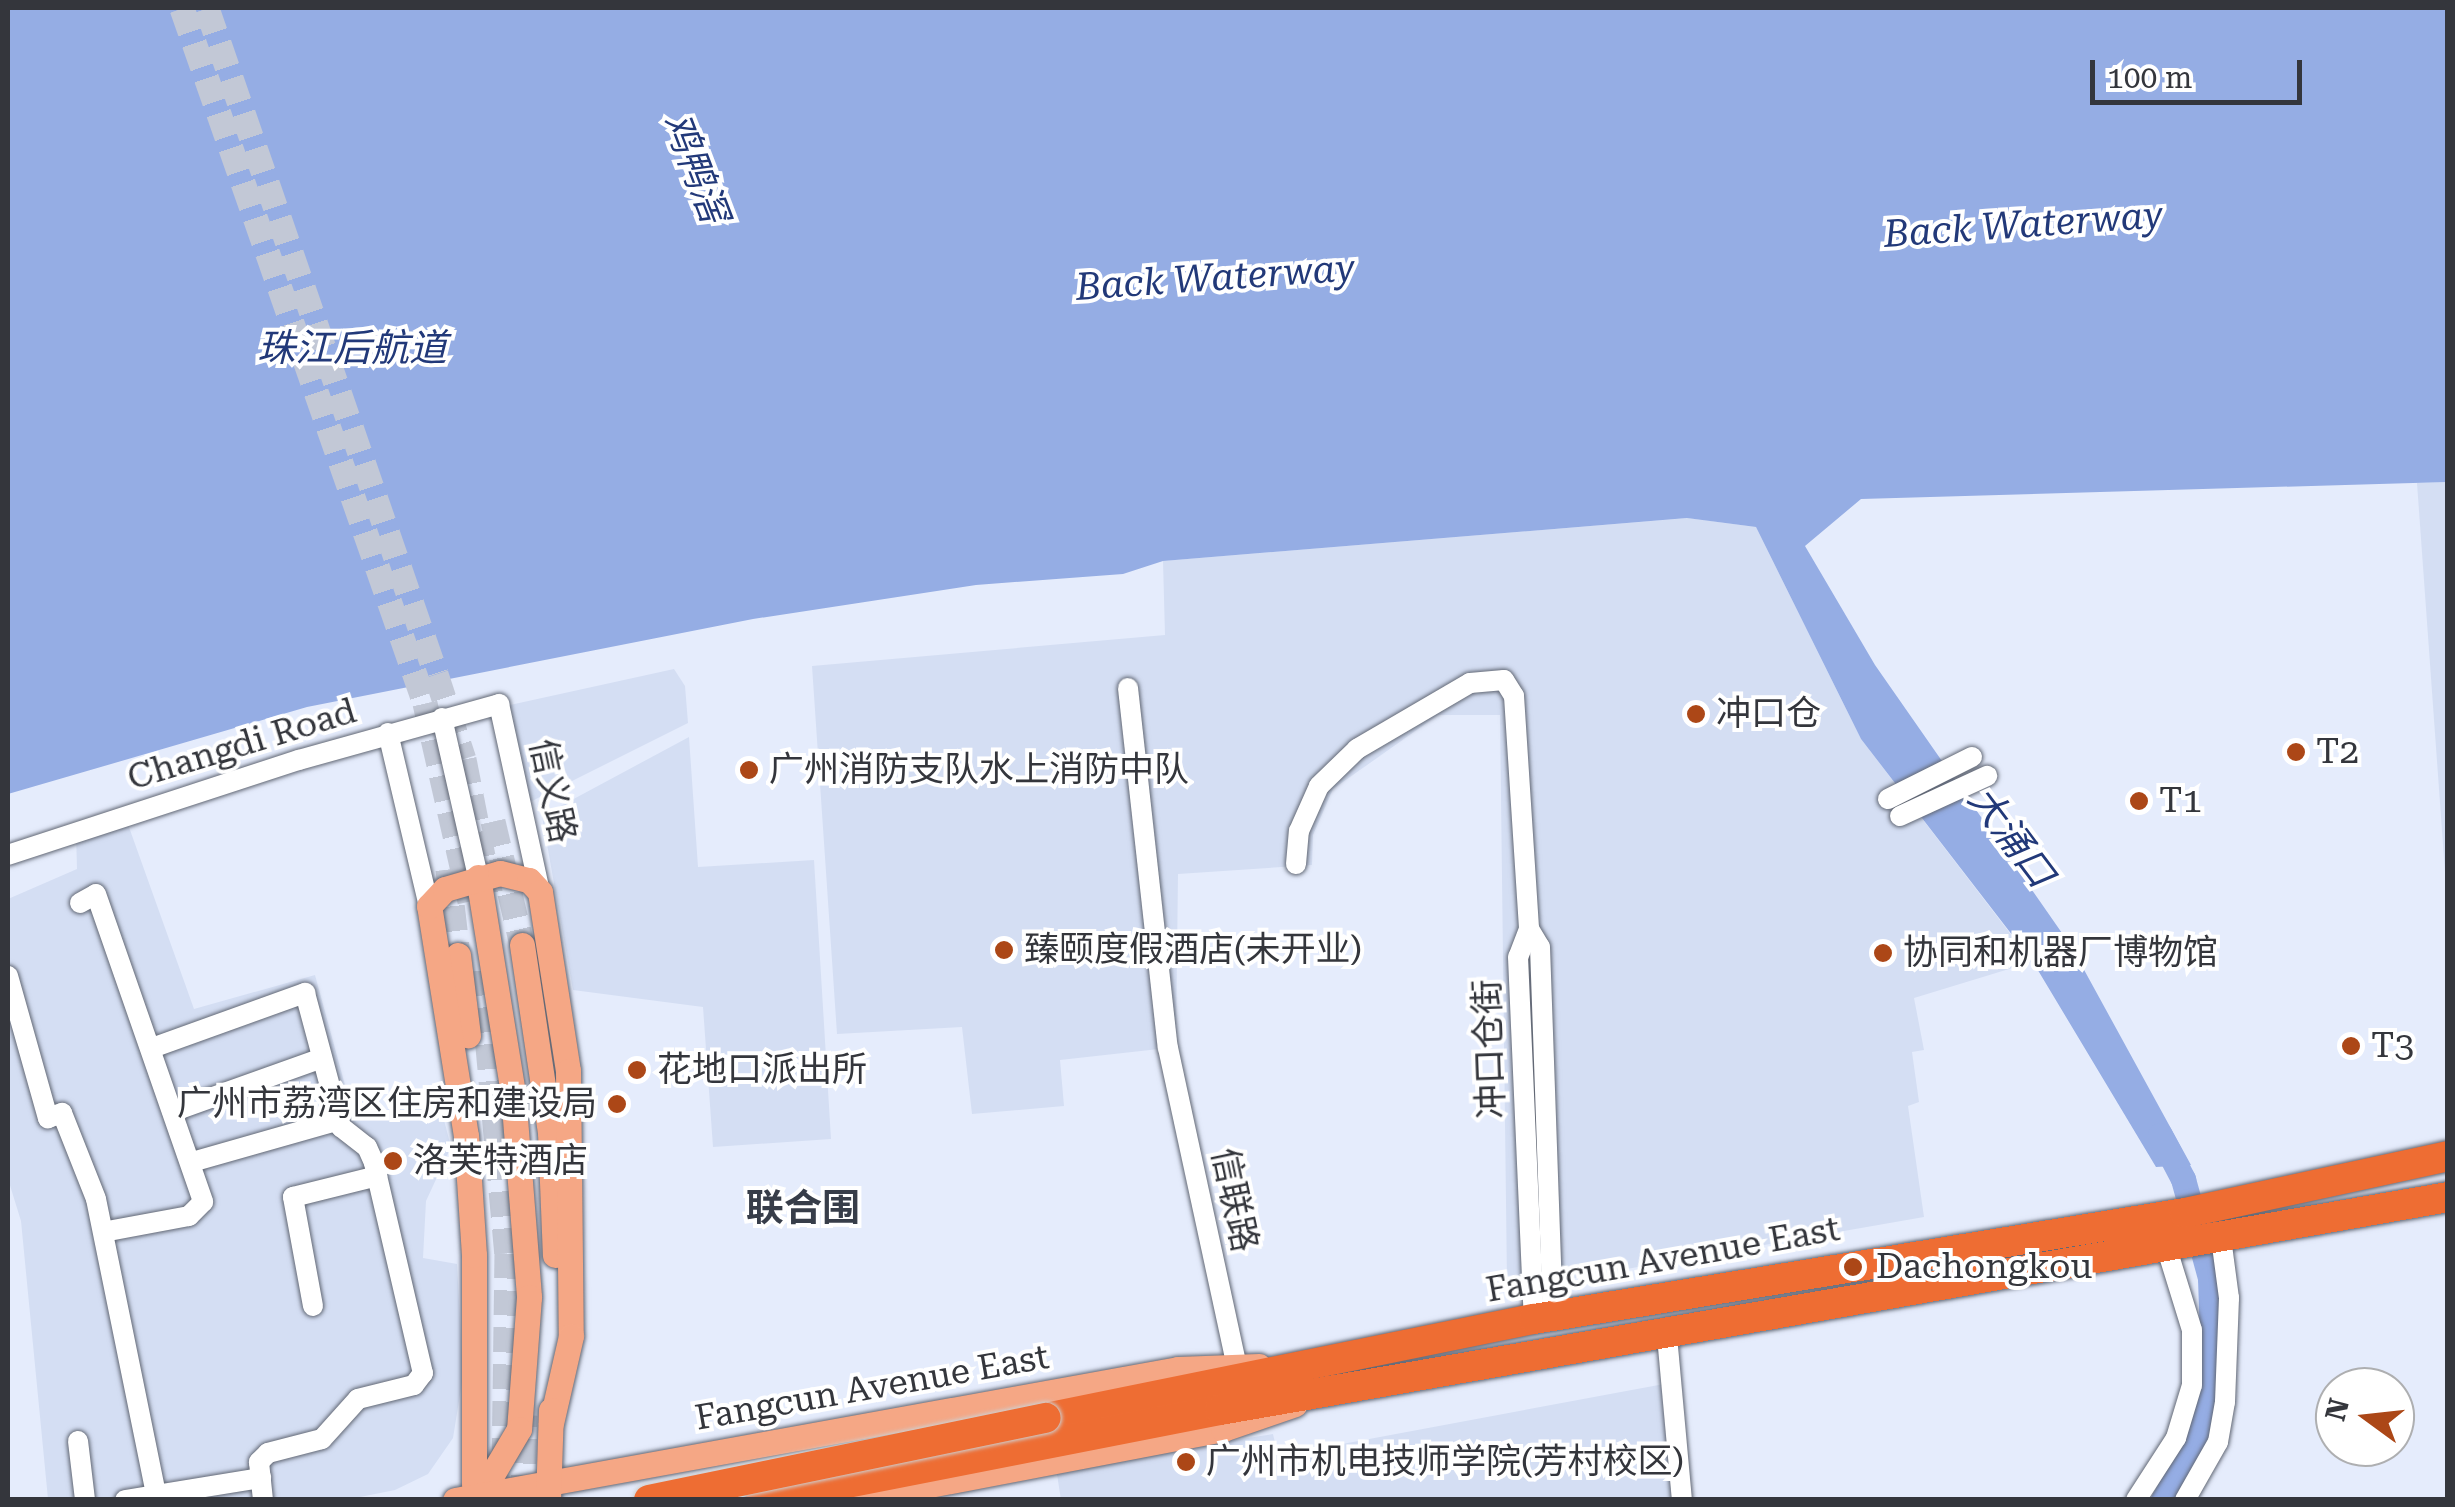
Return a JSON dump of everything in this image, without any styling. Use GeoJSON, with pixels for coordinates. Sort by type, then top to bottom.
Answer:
{"type":"FeatureCollection","features":[{"type":"Feature","properties":{"kind":"highway","name":"Fangcun Avenue East"},"geometry":{"type":"LineString","coordinates":[[761,1500],[1304,1365],[1544,1317],[2194,1211],[2448,1156]]}},
{"type":"Feature","properties":{"kind":"highway","name":"Fangcun Avenue East"},"geometry":{"type":"LineString","coordinates":[[649,1500],[1049,1430],[1310,1397],[2448,1197]]}},
{"type":"Feature","properties":{"kind":"main road"},"geometry":{"type":"LineString","coordinates":[[471,1498],[474,1273],[466,1136],[429,906],[445,889],[478,878],[518,875],[540,892],[568,1072],[571,1336],[551,1424]]}},
{"type":"Feature","properties":{"kind":"main road"},"geometry":{"type":"LineString","coordinates":[[471,1498],[521,1419],[529,1297],[513,1092],[478,878]]}},
{"type":"Feature","properties":{"kind":"main road"},"geometry":{"type":"LineString","coordinates":[[522,946],[554,1191],[549,1492]]}},
{"type":"Feature","properties":{"kind":"main road"},"geometry":{"type":"LineString","coordinates":[[458,955],[486,1208],[471,1498]]}},
{"type":"Feature","properties":{"kind":"main road","name":"Fangcun Avenue East"},"geometry":{"type":"LineString","coordinates":[[471,1498],[549,1492],[678,1462],[1178,1369],[1304,1365]]}},
{"type":"Feature","properties":{"kind":"main road","name":"Fangcun Avenue East"},"geometry":{"type":"LineString","coordinates":[[851,1500],[934,1492],[1223,1430],[1310,1397]]}},
{"type":"Feature","properties":{"kind":"main road"},"geometry":{"type":"LineString","coordinates":[[678,1462],[686,1500]]}},
{"type":"Feature","properties":{"kind":"street","name":"冲口仓街"},"geometry":{"type":"LineString","coordinates":[[1296,864],[1299,831],[1319,786],[1357,748],[1470,682],[1504,680],[1514,696],[1529,929],[1540,948],[1544,1317]]}},
{"type":"Feature","properties":{"kind":"street","name":"信联路"},"geometry":{"type":"LineString","coordinates":[[1128,688],[1168,1048],[1237,1366]]}},
{"type":"Feature","properties":{"kind":"street","name":"Changdi Road"},"geometry":{"type":"LineString","coordinates":[[8,855],[388,734],[499,704]]}},
{"type":"Feature","properties":{"kind":"street","name":"信义路"},"geometry":{"type":"LineString","coordinates":[[499,704],[540,892]]}},
{"type":"Feature","properties":{"kind":"street"},"geometry":{"type":"LineString","coordinates":[[442,718],[478,878]]}},
{"type":"Feature","properties":{"kind":"street"},"geometry":{"type":"LineString","coordinates":[[388,734],[429,906]]}},
{"type":"Feature","properties":{"kind":"street"},"geometry":{"type":"LineString","coordinates":[[1972,757],[1894,808],[1987,776]]}},
{"type":"Feature","properties":{"kind":"street"},"geometry":{"type":"LineString","coordinates":[[80,903],[96,894],[192,1162],[202,1202],[198,1212],[103,1232]]}},
{"type":"Feature","properties":{"kind":"street"},"geometry":{"type":"LineString","coordinates":[[8,976],[48,1118],[62,1113],[103,1232],[156,1494]]}},
{"type":"Feature","properties":{"kind":"street"},"geometry":{"type":"LineString","coordinates":[[152,1048],[305,992],[340,1120],[367,1146],[377,1176],[423,1373],[414,1385],[358,1399],[322,1439],[268,1453],[259,1462],[263,1500]]}},
{"type":"Feature","properties":{"kind":"street"},"geometry":{"type":"LineString","coordinates":[[174,1112],[322,1058]]}},
{"type":"Feature","properties":{"kind":"street"},"geometry":{"type":"LineString","coordinates":[[192,1162],[340,1120]]}},
{"type":"Feature","properties":{"kind":"street"},"geometry":{"type":"LineString","coordinates":[[313,1306],[293,1196],[377,1176]]}},
{"type":"Feature","properties":{"kind":"street"},"geometry":{"type":"LineString","coordinates":[[2136,1500],[2176,1438],[2192,1386],[2197,1243]]}},
{"type":"Feature","properties":{"kind":"street"},"geometry":{"type":"LineString","coordinates":[[2185,1500],[2212,1457],[2226,1402],[2228,1298],[2197,1243]]}},
{"type":"Feature","properties":{"kind":"street"},"geometry":{"type":"LineString","coordinates":[[1666,1336],[1682,1500]]}},
{"type":"Feature","properties":{"kind":"street"},"geometry":{"type":"LineString","coordinates":[[78,1441],[85,1500]]}},
{"type":"Feature","properties":{"kind":"street"},"geometry":{"type":"LineString","coordinates":[[125,1500],[261,1478]]}},
{"type":"Feature","properties":{"kind":"shaded area"},"geometry":{"type":"Polygon","coordinates":[[[2448,482],[2447,900],[2417,483],[2448,482]]]}},
{"type":"Feature","properties":{"kind":"shaded area"},"geometry":{"type":"Polygon","coordinates":[[[1688,518],[1756,527],[1861,739],[2032,962],[1914,998],[1924,1050],[1912,1052],[1919,1102],[1908,1106],[1924,1217],[1575,1278],[1507,1283],[1500,715],[1438,715],[1333,789],[1313,835],[1312,865],[1178,874],[1176,1039],[1168,1048],[1060,1060],[1064,1106],[972,1114],[962,1027],[837,1034],[812,666],[1165,635],[1163,561],[1688,518]]]}},
{"type":"Feature","properties":{"kind":"shaded area"},"geometry":{"type":"Polygon","coordinates":[[[674,669],[685,686],[688,723],[528,803],[510,705],[674,669]]]}},
{"type":"Feature","properties":{"kind":"shaded area"},"geometry":{"type":"Polygon","coordinates":[[[689,737],[698,867],[814,860],[831,1139],[713,1147],[703,1007],[573,990],[542,816],[689,737]]]}},
{"type":"Feature","properties":{"kind":"shaded area"},"geometry":{"type":"Polygon","coordinates":[[[125,816],[194,1009],[315,975],[354,1118],[438,1097],[451,1147],[426,1201],[423,1258],[457,1264],[463,1376],[453,1438],[428,1474],[395,1490],[350,1499],[48,1499],[21,1221],[8,1179],[8,899],[77,869],[76,832],[125,816]]]}},
{"type":"Feature","properties":{"kind":"shaded area"},"geometry":{"type":"Polygon","coordinates":[[[1664,1384],[1680,1499],[1061,1500],[1056,1468],[1273,1434],[1278,1456],[1664,1384]]]}},
{"type":"Feature","properties":{"kind":"water","name":"珠江后航道"},"geometry":{"type":"Polygon","coordinates":[[[8,8],[2447,8],[2447,482],[1861,499],[1805,546],[1875,665],[2071,946],[2191,1165],[2156,1167],[2033,962],[1861,739],[1756,527],[1687,518],[1163,561],[1123,574],[976,585],[753,619],[307,707],[8,794],[8,8]]]}},
{"type":"Feature","properties":{"kind":"waterway"},"geometry":{"type":"LineString","coordinates":[[2160,1135],[2183,1179],[2210,1278],[2213,1370],[2195,1443],[2163,1500]]}},
{"type":"Feature","properties":{"kind":"tunnel"},"geometry":{"type":"LineString","coordinates":[[182,8],[425,703],[470,901]]}},
{"type":"Feature","properties":{"kind":"tunnel"},"geometry":{"type":"LineString","coordinates":[[207,8],[464,759],[491,897]]}},
{"type":"Feature","properties":{"kind":"tunnel"},"geometry":{"type":"LineString","coordinates":[[493,821],[522,945]]}},
{"type":"Feature","properties":{"kind":"tunnel"},"geometry":{"type":"LineString","coordinates":[[448,869],[458,955]]}},
{"type":"Feature","properties":{"kind":"tunnel"},"geometry":{"type":"LineString","coordinates":[[481,970],[507,1253],[504,1459]]}},
{"type":"Feature","properties":{"kind":"tunnel"},"geometry":{"type":"LineString","coordinates":[[523,1500],[525,1415]]}},
{"type":"Feature","properties":{"kind":"place","name":"冲口仓"},"geometry":{"type":"Point","coordinates":[1696,714]}},
{"type":"Feature","properties":{"kind":"place","name":"T2"},"geometry":{"type":"Point","coordinates":[2296,752]}},
{"type":"Feature","properties":{"kind":"place","name":"广州消防支队水上消防中队"},"geometry":{"type":"Point","coordinates":[749,770]}},
{"type":"Feature","properties":{"kind":"place","name":"T1"},"geometry":{"type":"Point","coordinates":[2139,801]}},
{"type":"Feature","properties":{"kind":"place","name":"臻颐度假酒店(未开业)"},"geometry":{"type":"Point","coordinates":[1004,950]}},
{"type":"Feature","properties":{"kind":"place","name":"协同和机器厂博物馆"},"geometry":{"type":"Point","coordinates":[1883,953]}},
{"type":"Feature","properties":{"kind":"place","name":"T3"},"geometry":{"type":"Point","coordinates":[2351,1046]}},
{"type":"Feature","properties":{"kind":"place","name":"花地口派出所"},"geometry":{"type":"Point","coordinates":[637,1070]}},
{"type":"Feature","properties":{"kind":"place","name":"广州市荔湾区住房和建设局"},"geometry":{"type":"Point","coordinates":[617,1104]}},
{"type":"Feature","properties":{"kind":"place","name":"洛芙特酒店"},"geometry":{"type":"Point","coordinates":[393,1161]}},
{"type":"Feature","properties":{"kind":"place","name":"Dachongkou"},"geometry":{"type":"Point","coordinates":[1853,1267]}},
{"type":"Feature","properties":{"kind":"place","name":"广州市机电技师学院(芳村校区)"},"geometry":{"type":"Point","coordinates":[1186,1462]}},
{"type":"Feature","properties":{"kind":"district","name":"联合围"},"geometry":{"type":"Point","coordinates":[803,1209]}},
{"type":"Feature","properties":{"kind":"water label","name":"鸡鸭滘"},"geometry":{"type":"Point","coordinates":[695,168]}},
{"type":"Feature","properties":{"kind":"water label","name":"Back Waterway"},"geometry":{"type":"Point","coordinates":[2023,225]}},
{"type":"Feature","properties":{"kind":"water label","name":"Back Waterway"},"geometry":{"type":"Point","coordinates":[1215,278]}},
{"type":"Feature","properties":{"kind":"water label","name":"大涌口"},"geometry":{"type":"Point","coordinates":[2011,837]}}]}
